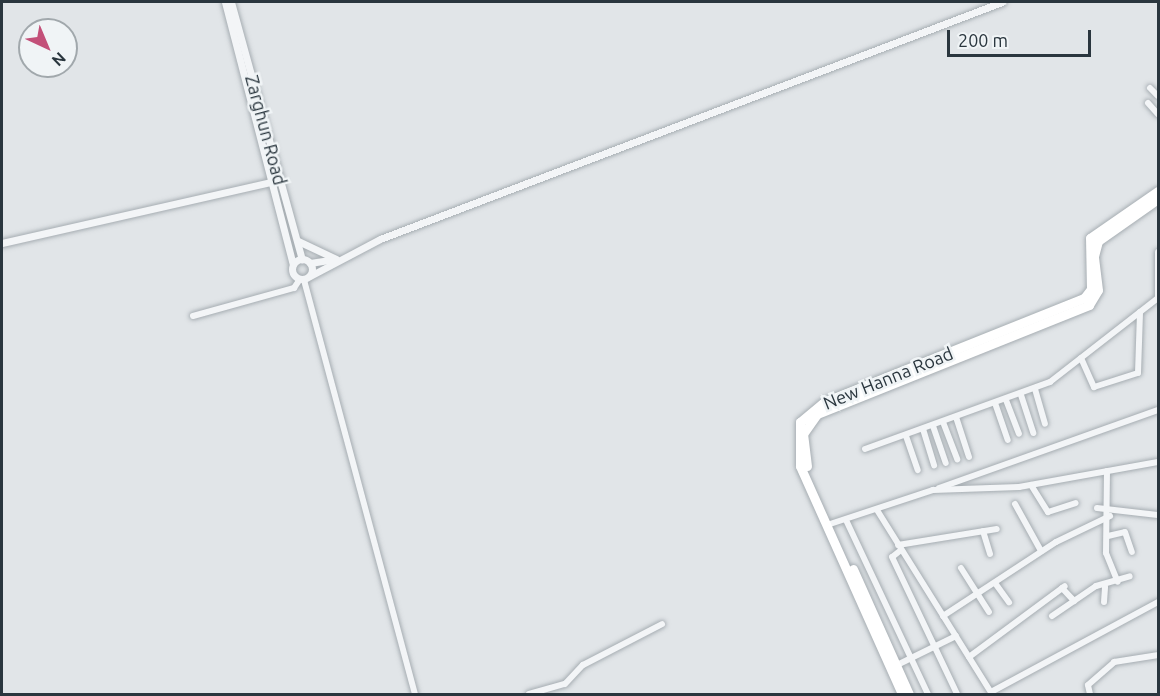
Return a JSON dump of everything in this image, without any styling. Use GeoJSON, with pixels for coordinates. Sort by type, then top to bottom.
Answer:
{"type":"FeatureCollection","features":[{"type":"Feature","properties":{"kind":"main road","name":"New Hanna Road"},"geometry":{"type":"LineString","coordinates":[[902,694],[893,667],[796,449],[800,422],[810,411],[1077,303],[1091,289],[1090,238],[1158,191]]}},
{"type":"Feature","properties":{"kind":"main road","name":"New Hanna Road"},"geometry":{"type":"LineString","coordinates":[[830,524],[805,461],[803,434],[817,414],[1081,311],[1098,290],[1094,255],[1098,241],[1158,199]]}},
{"type":"Feature","properties":{"kind":"main road","name":"New Hanna Road"},"geometry":{"type":"LineString","coordinates":[[893,667],[909,694]]}},
{"type":"Feature","properties":{"kind":"street"},"geometry":{"type":"LineString","coordinates":[[225,2],[276,181],[293,274],[304,278]]}},
{"type":"Feature","properties":{"kind":"street","name":"Zarghun Road"},"geometry":{"type":"LineString","coordinates":[[231,2],[276,181],[302,259]]}},
{"type":"Feature","properties":{"kind":"street"},"geometry":{"type":"LineString","coordinates":[[193,316],[294,288],[304,278],[339,258],[1002,2]]}},
{"type":"Feature","properties":{"kind":"street"},"geometry":{"type":"LineString","coordinates":[[1150,87],[1158,96]]}},
{"type":"Feature","properties":{"kind":"street"},"geometry":{"type":"LineString","coordinates":[[1148,103],[1158,114]]}},
{"type":"Feature","properties":{"kind":"street"},"geometry":{"type":"LineString","coordinates":[[2,243],[276,181]]}},
{"type":"Feature","properties":{"kind":"street"},"geometry":{"type":"LineString","coordinates":[[297,240],[339,258]]}},
{"type":"Feature","properties":{"kind":"street"},"geometry":{"type":"LineString","coordinates":[[865,449],[1035,389],[1081,358],[1158,298],[1158,252]]}},
{"type":"Feature","properties":{"kind":"street"},"geometry":{"type":"LineString","coordinates":[[293,264],[302,259],[310,264],[339,258]]}},
{"type":"Feature","properties":{"kind":"street"},"geometry":{"type":"LineString","coordinates":[[310,264],[304,278],[415,694]]}},
{"type":"Feature","properties":{"kind":"street"},"geometry":{"type":"LineString","coordinates":[[1081,358],[1094,387],[1138,373],[1140,312]]}},
{"type":"Feature","properties":{"kind":"street"},"geometry":{"type":"LineString","coordinates":[[1035,389],[1045,424]]}},
{"type":"Feature","properties":{"kind":"street"},"geometry":{"type":"LineString","coordinates":[[1021,395],[1033,433]]}},
{"type":"Feature","properties":{"kind":"street"},"geometry":{"type":"LineString","coordinates":[[1006,399],[1019,434]]}},
{"type":"Feature","properties":{"kind":"street"},"geometry":{"type":"LineString","coordinates":[[995,404],[1008,440]]}},
{"type":"Feature","properties":{"kind":"street"},"geometry":{"type":"LineString","coordinates":[[830,524],[877,510],[1158,410]]}},
{"type":"Feature","properties":{"kind":"street"},"geometry":{"type":"LineString","coordinates":[[956,417],[969,457]]}},
{"type":"Feature","properties":{"kind":"street"},"geometry":{"type":"LineString","coordinates":[[944,422],[957,459]]}},
{"type":"Feature","properties":{"kind":"street"},"geometry":{"type":"LineString","coordinates":[[933,426],[946,463]]}},
{"type":"Feature","properties":{"kind":"street"},"geometry":{"type":"LineString","coordinates":[[923,429],[934,465]]}},
{"type":"Feature","properties":{"kind":"street"},"geometry":{"type":"LineString","coordinates":[[906,436],[918,470]]}},
{"type":"Feature","properties":{"kind":"street"},"geometry":{"type":"LineString","coordinates":[[933,490],[1031,485],[1158,462]]}},
{"type":"Feature","properties":{"kind":"street"},"geometry":{"type":"LineString","coordinates":[[1107,471],[1110,512],[1107,559],[1118,582]]}},
{"type":"Feature","properties":{"kind":"street"},"geometry":{"type":"LineString","coordinates":[[1031,485],[1048,512],[1076,503]]}},
{"type":"Feature","properties":{"kind":"street"},"geometry":{"type":"LineString","coordinates":[[1015,504],[1041,551]]}},
{"type":"Feature","properties":{"kind":"street"},"geometry":{"type":"LineString","coordinates":[[1097,508],[1110,512],[1158,515]]}},
{"type":"Feature","properties":{"kind":"street"},"geometry":{"type":"LineString","coordinates":[[877,510],[992,693],[1158,602]]}},
{"type":"Feature","properties":{"kind":"street"},"geometry":{"type":"LineString","coordinates":[[943,616],[978,595],[1041,551],[1110,512]]}},
{"type":"Feature","properties":{"kind":"street"},"geometry":{"type":"LineString","coordinates":[[846,520],[928,694]]}},
{"type":"Feature","properties":{"kind":"street"},"geometry":{"type":"LineString","coordinates":[[957,694],[891,557],[900,548],[997,529]]}},
{"type":"Feature","properties":{"kind":"street"},"geometry":{"type":"LineString","coordinates":[[982,531],[990,554]]}},
{"type":"Feature","properties":{"kind":"street"},"geometry":{"type":"LineString","coordinates":[[1108,536],[1125,532],[1132,552]]}},
{"type":"Feature","properties":{"kind":"street"},"geometry":{"type":"LineString","coordinates":[[961,568],[989,612]]}},
{"type":"Feature","properties":{"kind":"street"},"geometry":{"type":"LineString","coordinates":[[1052,616],[1096,586],[1105,587],[1130,576]]}},
{"type":"Feature","properties":{"kind":"street"},"geometry":{"type":"LineString","coordinates":[[995,583],[1009,602]]}},
{"type":"Feature","properties":{"kind":"street"},"geometry":{"type":"LineString","coordinates":[[969,657],[1064,587],[1074,601]]}},
{"type":"Feature","properties":{"kind":"street"},"geometry":{"type":"LineString","coordinates":[[1104,602],[1105,587]]}},
{"type":"Feature","properties":{"kind":"street"},"geometry":{"type":"LineString","coordinates":[[529,694],[565,684],[583,665],[662,624]]}},
{"type":"Feature","properties":{"kind":"street"},"geometry":{"type":"LineString","coordinates":[[893,667],[956,636]]}},
{"type":"Feature","properties":{"kind":"street"},"geometry":{"type":"LineString","coordinates":[[1090,694],[1088,685],[1114,662],[1158,655]]}}]}
